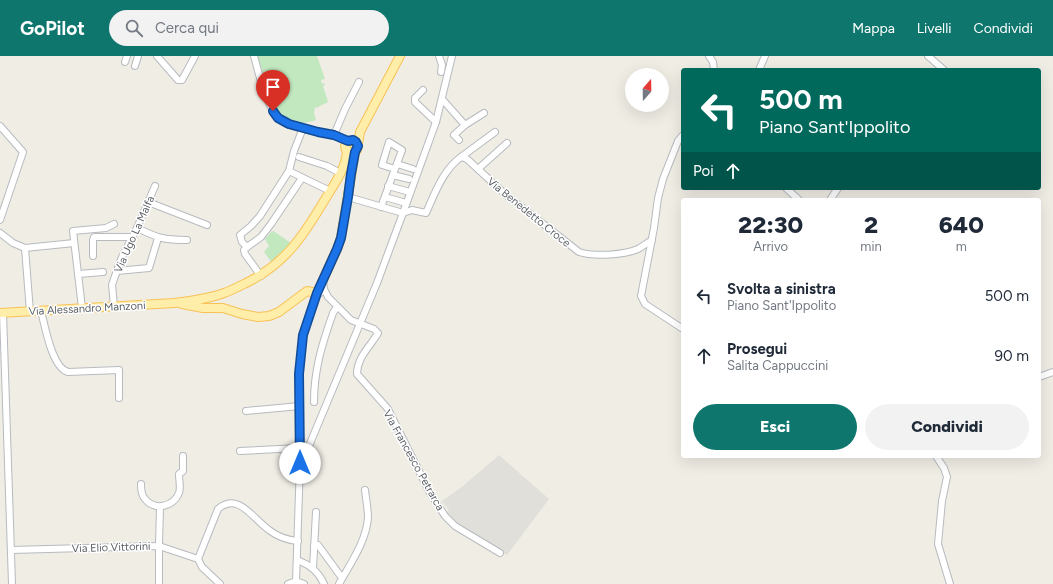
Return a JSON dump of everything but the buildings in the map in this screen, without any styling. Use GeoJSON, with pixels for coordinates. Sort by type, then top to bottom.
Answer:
{"type":"FeatureCollection","features":[{"type":"Feature","properties":{"kind":"main road"},"geometry":{"type":"LineString","coordinates":[[193,303],[226,293],[261,276],[277,264],[296,245],[340,173],[351,146],[360,132],[400,56]]}},
{"type":"Feature","properties":{"kind":"main road"},"geometry":{"type":"LineString","coordinates":[[307,291],[317,293],[341,238],[351,174],[351,146]]}},
{"type":"Feature","properties":{"kind":"main road","name":"Via Alessandro Manzoni"},"geometry":{"type":"LineString","coordinates":[[2,313],[193,303],[203,308],[223,308],[258,317],[270,316],[279,312],[322,280]]}},
{"type":"Feature","properties":{"kind":"main road"},"geometry":{"type":"LineString","coordinates":[[223,308],[221,300],[226,293]]}},
{"type":"Feature","properties":{"kind":"street"},"geometry":{"type":"LineString","coordinates":[[135,66],[138,56]]}},
{"type":"Feature","properties":{"kind":"street"},"geometry":{"type":"LineString","coordinates":[[157,56],[178,80],[182,80],[195,56]]}},
{"type":"Feature","properties":{"kind":"street"},"geometry":{"type":"LineString","coordinates":[[254,56],[269,102],[273,111],[283,122],[336,136],[351,146]]}},
{"type":"Feature","properties":{"kind":"street"},"geometry":{"type":"LineString","coordinates":[[439,56],[442,65],[441,72]]}},
{"type":"Feature","properties":{"kind":"street"},"geometry":{"type":"LineString","coordinates":[[300,463],[306,453],[377,283],[436,122],[452,56]]}},
{"type":"Feature","properties":{"kind":"street"},"geometry":{"type":"LineString","coordinates":[[709,56],[713,62],[714,68]]}},
{"type":"Feature","properties":{"kind":"street"},"geometry":{"type":"LineString","coordinates":[[759,68],[765,56]]}},
{"type":"Feature","properties":{"kind":"street"},"geometry":{"type":"LineString","coordinates":[[928,56],[942,68]]}},
{"type":"Feature","properties":{"kind":"street"},"geometry":{"type":"LineString","coordinates":[[336,136],[345,109],[359,82]]}},
{"type":"Feature","properties":{"kind":"street"},"geometry":{"type":"LineString","coordinates":[[423,90],[415,98],[415,102],[436,122]]}},
{"type":"Feature","properties":{"kind":"street"},"geometry":{"type":"LineString","coordinates":[[442,99],[465,124]]}},
{"type":"Feature","properties":{"kind":"street"},"geometry":{"type":"LineString","coordinates":[[459,140],[454,135],[465,124],[484,113]]}},
{"type":"Feature","properties":{"kind":"street"},"geometry":{"type":"LineString","coordinates":[[0,126],[23,152],[3,202],[0,220]]}},
{"type":"Feature","properties":{"kind":"street"},"geometry":{"type":"LineString","coordinates":[[247,247],[242,242],[240,236],[260,216],[288,171],[303,128]]}},
{"type":"Feature","properties":{"kind":"street"},"geometry":{"type":"LineString","coordinates":[[348,197],[403,213],[412,210],[426,213],[442,179],[452,163],[495,132]]}},
{"type":"Feature","properties":{"kind":"street"},"geometry":{"type":"LineString","coordinates":[[681,137],[678,141],[663,179],[658,198],[652,240],[641,296],[642,301],[645,304],[681,328]]}},
{"type":"Feature","properties":{"kind":"street"},"geometry":{"type":"LineString","coordinates":[[381,207],[388,186],[395,170],[402,150],[389,142],[382,165],[395,170],[409,179]]}},
{"type":"Feature","properties":{"kind":"street"},"geometry":{"type":"LineString","coordinates":[[478,169],[507,143]]}},
{"type":"Feature","properties":{"kind":"street"},"geometry":{"type":"LineString","coordinates":[[299,157],[327,166],[340,173]]}},
{"type":"Feature","properties":{"kind":"street","name":"Via Benedetto Croce"},"geometry":{"type":"LineString","coordinates":[[460,157],[467,159],[506,196],[579,252],[587,254],[626,252],[638,249],[652,240]]}},
{"type":"Feature","properties":{"kind":"street"},"geometry":{"type":"LineString","coordinates":[[395,170],[413,169]]}},
{"type":"Feature","properties":{"kind":"street"},"geometry":{"type":"LineString","coordinates":[[288,171],[330,191]]}},
{"type":"Feature","properties":{"kind":"street"},"geometry":{"type":"LineString","coordinates":[[261,276],[245,254],[244,250],[261,237],[302,178]]}},
{"type":"Feature","properties":{"kind":"street","name":"Via Ugo La Malfa"},"geometry":{"type":"LineString","coordinates":[[114,306],[112,285],[155,186]]}},
{"type":"Feature","properties":{"kind":"street"},"geometry":{"type":"LineString","coordinates":[[388,186],[410,192]]}},
{"type":"Feature","properties":{"kind":"street"},"geometry":{"type":"LineString","coordinates":[[788,190],[797,198]]}},
{"type":"Feature","properties":{"kind":"street"},"geometry":{"type":"LineString","coordinates":[[384,197],[406,203]]}},
{"type":"Feature","properties":{"kind":"street"},"geometry":{"type":"LineString","coordinates":[[148,202],[207,225]]}},
{"type":"Feature","properties":{"kind":"street"},"geometry":{"type":"LineString","coordinates":[[82,308],[73,231],[106,228],[114,224]]}},
{"type":"Feature","properties":{"kind":"street"},"geometry":{"type":"LineString","coordinates":[[106,228],[106,237]]}},
{"type":"Feature","properties":{"kind":"street"},"geometry":{"type":"LineString","coordinates":[[137,228],[158,238],[169,240],[186,240]]}},
{"type":"Feature","properties":{"kind":"street"},"geometry":{"type":"LineString","coordinates":[[0,233],[13,243],[25,248],[74,243]]}},
{"type":"Feature","properties":{"kind":"street"},"geometry":{"type":"LineString","coordinates":[[93,256],[94,237],[132,237]]}},
{"type":"Feature","properties":{"kind":"street"},"geometry":{"type":"LineString","coordinates":[[117,271],[148,268],[158,238]]}},
{"type":"Feature","properties":{"kind":"street"},"geometry":{"type":"LineString","coordinates":[[25,248],[30,312]]}},
{"type":"Feature","properties":{"kind":"street"},"geometry":{"type":"LineString","coordinates":[[78,274],[104,272]]}},
{"type":"Feature","properties":{"kind":"street"},"geometry":{"type":"LineString","coordinates":[[322,280],[328,297]]}},
{"type":"Feature","properties":{"kind":"street"},"geometry":{"type":"LineString","coordinates":[[296,581],[300,463],[299,374],[303,335],[317,293]]}},
{"type":"Feature","properties":{"kind":"street","name":"Via Francesco Petrarca"},"geometry":{"type":"LineString","coordinates":[[317,293],[328,297],[351,320],[378,332],[373,342],[361,357],[357,368],[357,374],[388,409],[429,491],[445,516],[455,526],[500,553]]}},
{"type":"Feature","properties":{"kind":"street"},"geometry":{"type":"LineString","coordinates":[[314,402],[314,386],[317,364],[333,313],[337,306]]}},
{"type":"Feature","properties":{"kind":"street"},"geometry":{"type":"LineString","coordinates":[[41,311],[54,357],[61,368],[68,372],[119,370],[119,398]]}},
{"type":"Feature","properties":{"kind":"street"},"geometry":{"type":"LineString","coordinates":[[2,313],[12,584]]}},
{"type":"Feature","properties":{"kind":"street"},"geometry":{"type":"LineString","coordinates":[[1041,376],[1053,372]]}},
{"type":"Feature","properties":{"kind":"street"},"geometry":{"type":"LineString","coordinates":[[246,411],[300,406]]}},
{"type":"Feature","properties":{"kind":"street"},"geometry":{"type":"LineString","coordinates":[[240,451],[300,448]]}},
{"type":"Feature","properties":{"kind":"street"},"geometry":{"type":"LineString","coordinates":[[141,484],[141,492],[144,499],[151,504],[160,507],[171,503],[176,499],[179,491],[179,474],[183,471],[183,456]]}},
{"type":"Feature","properties":{"kind":"street"},"geometry":{"type":"LineString","coordinates":[[937,458],[944,468],[947,477],[944,488],[938,544],[950,584]]}},
{"type":"Feature","properties":{"kind":"street"},"geometry":{"type":"LineString","coordinates":[[314,546],[318,545],[340,581],[357,552],[366,529],[368,510],[365,490]]}},
{"type":"Feature","properties":{"kind":"street"},"geometry":{"type":"LineString","coordinates":[[220,584],[202,567],[198,559],[218,509],[223,505],[229,503],[242,506],[269,530],[281,538],[298,541]]}},
{"type":"Feature","properties":{"kind":"street"},"geometry":{"type":"LineString","coordinates":[[159,584],[160,507]]}},
{"type":"Feature","properties":{"kind":"street"},"geometry":{"type":"LineString","coordinates":[[313,568],[316,512]]}},
{"type":"Feature","properties":{"kind":"street","name":"Via Elio Vittorini"},"geometry":{"type":"LineString","coordinates":[[11,550],[159,546],[198,559]]}},
{"type":"Feature","properties":{"kind":"street"},"geometry":{"type":"LineString","coordinates":[[297,560],[317,571],[324,584]]}},
{"type":"Feature","properties":{"kind":"street"},"geometry":{"type":"LineString","coordinates":[[288,584],[296,581],[304,584]]}},
{"type":"Feature","properties":{"kind":"shaded area"},"geometry":{"type":"Polygon","coordinates":[[[499,455],[549,499],[507,555],[476,536],[445,514],[449,510],[442,501],[463,486],[499,455]]]}},
{"type":"Feature","properties":{"kind":"green space"},"geometry":{"type":"Polygon","coordinates":[[[257,56],[317,56],[325,79],[321,80],[322,84],[324,83],[325,85],[323,86],[328,102],[316,108],[315,107],[314,113],[316,120],[305,123],[297,123],[284,118],[272,98],[257,56]]]}},
{"type":"Feature","properties":{"kind":"green space"},"geometry":{"type":"Polygon","coordinates":[[[272,231],[291,243],[272,263],[264,252],[269,246],[265,239],[272,231]]]}},
{"type":"Feature","properties":{"kind":"route"},"geometry":{"type":"LineString","coordinates":[[273,111],[283,122],[334,135],[348,141],[353,140],[358,144],[351,174],[341,238],[322,280],[303,335],[299,374],[300,463]]}}]}
